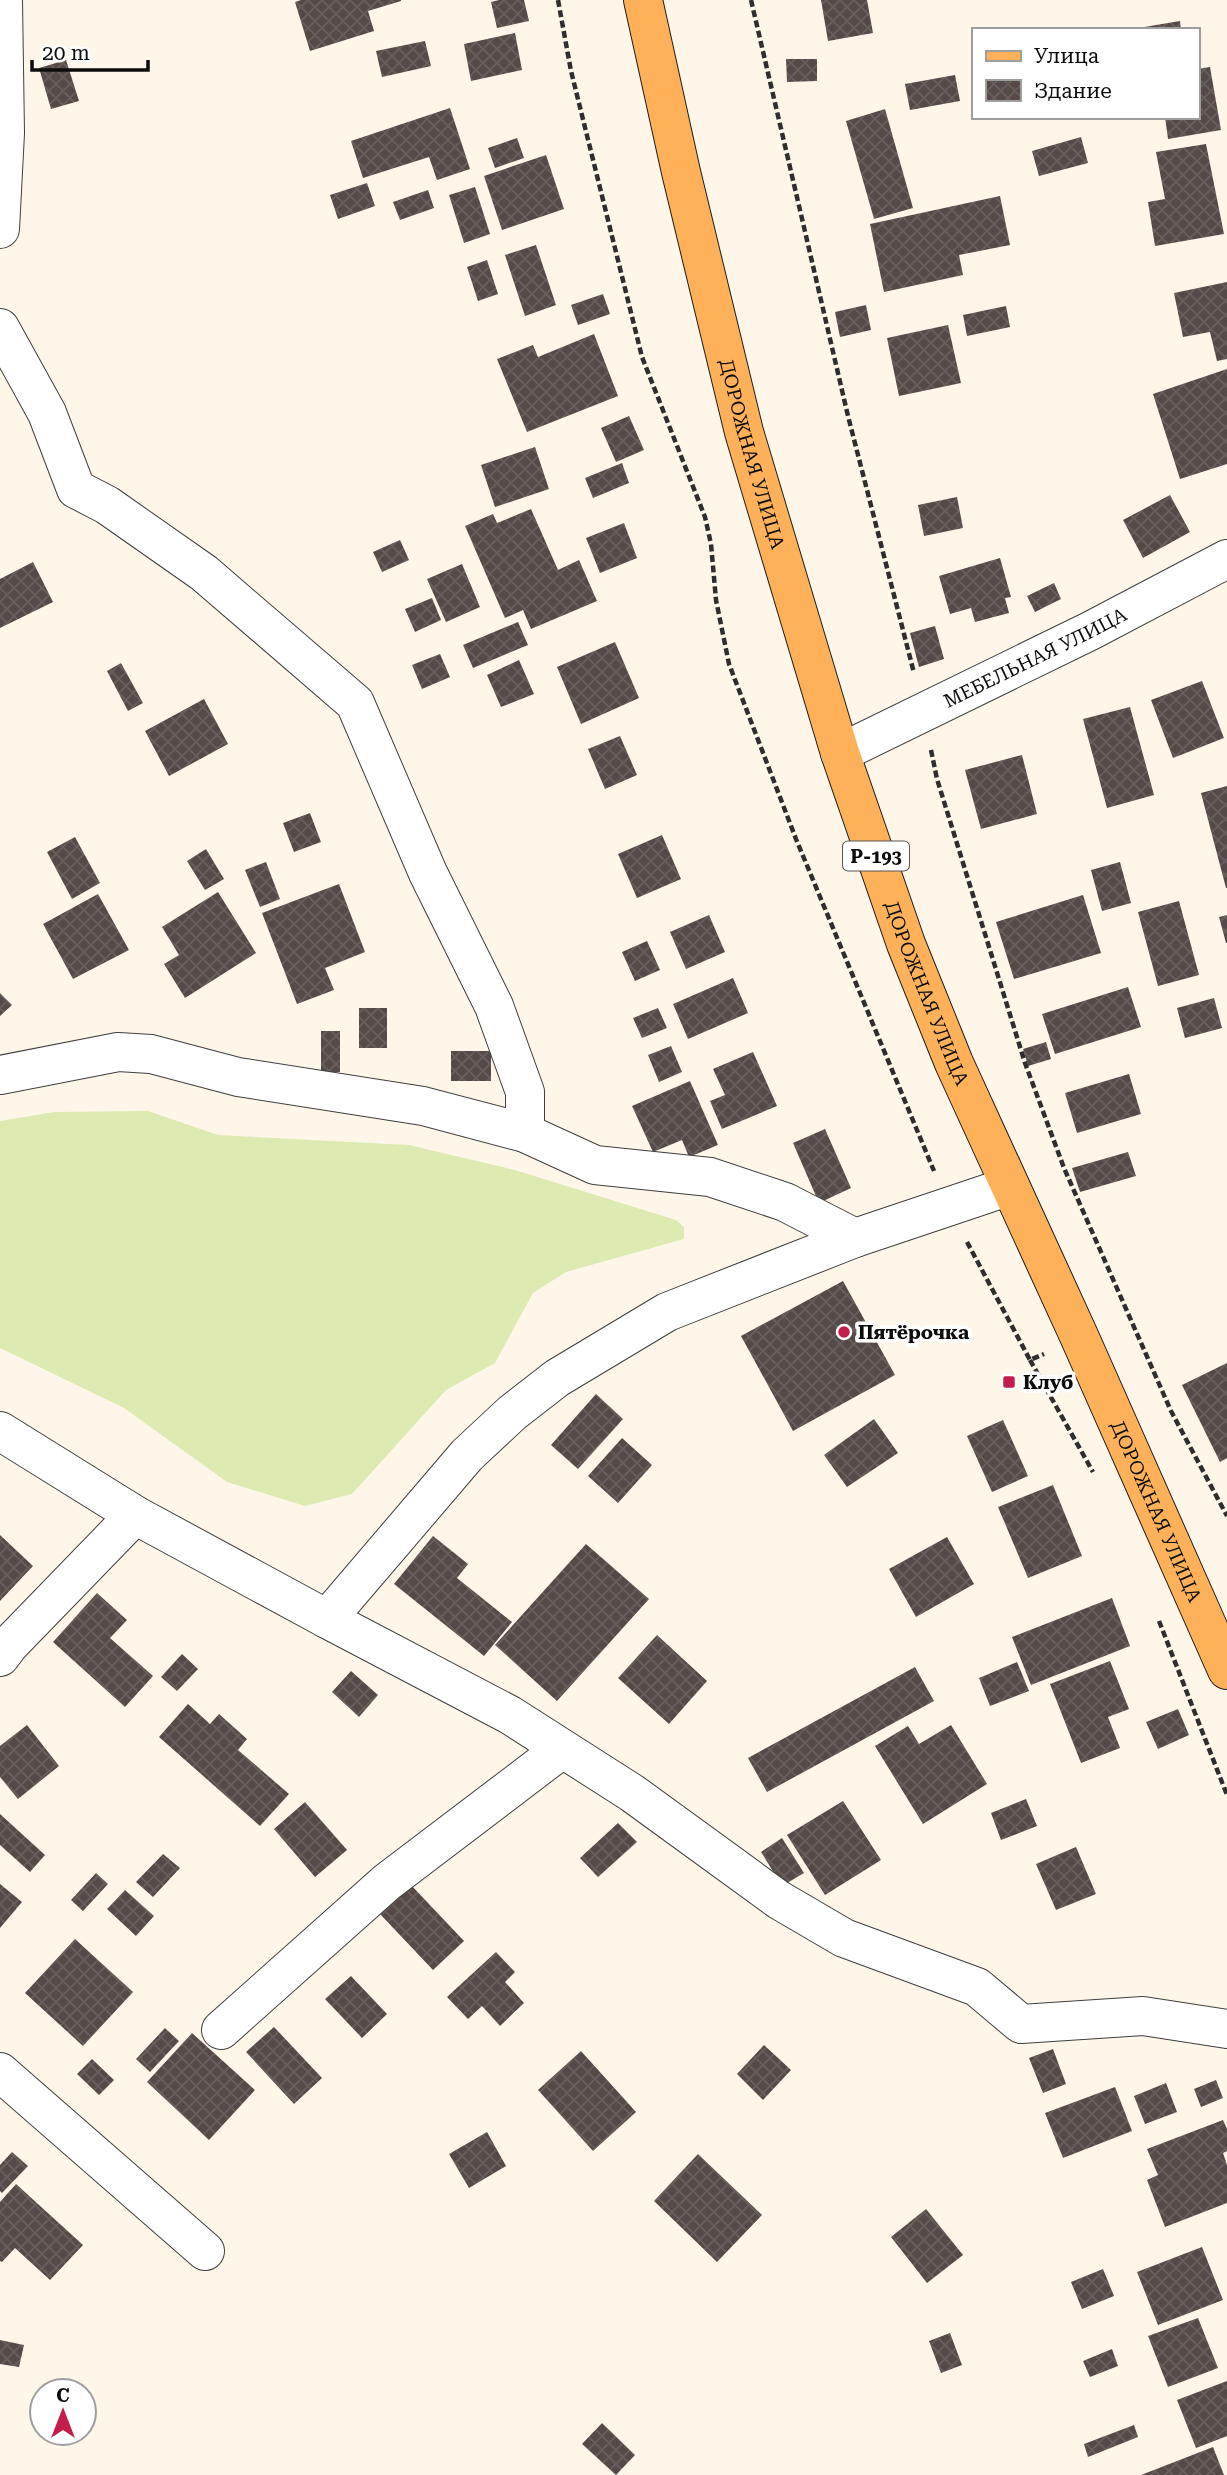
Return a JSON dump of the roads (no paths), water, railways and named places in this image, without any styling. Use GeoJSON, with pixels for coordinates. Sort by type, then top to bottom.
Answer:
{"type":"FeatureCollection","features":[{"type":"Feature","properties":{"kind":"main road","name":"ДОРОЖНАЯ УЛИЦА"},"geometry":{"type":"LineString","coordinates":[[643,0],[681,172],[744,432],[840,753],[906,944],[954,1063],[1079,1336],[1227,1671]]}},
{"type":"Feature","properties":{"kind":"street"},"geometry":{"type":"LineString","coordinates":[[0,229],[5,133],[3,0]]}},
{"type":"Feature","properties":{"kind":"street"},"geometry":{"type":"LineString","coordinates":[[0,328],[47,413],[76,489],[107,505],[204,573],[355,703],[428,873],[494,1006],[525,1092],[525,1133]]}},
{"type":"Feature","properties":{"kind":"street","name":"МЕБЕЛЬНАЯ УЛИЦА"},"geometry":{"type":"LineString","coordinates":[[840,753],[1090,631],[1227,559]]}},
{"type":"Feature","properties":{"kind":"street"},"geometry":{"type":"LineString","coordinates":[[0,1074],[118,1052],[151,1054],[238,1077],[423,1106],[525,1133],[595,1165],[710,1177],[785,1202],[855,1238]]}},
{"type":"Feature","properties":{"kind":"street"},"geometry":{"type":"LineString","coordinates":[[327,1619],[467,1455],[512,1413],[557,1378],[667,1312],[855,1238],[1010,1186]]}},
{"type":"Feature","properties":{"kind":"street"},"geometry":{"type":"LineString","coordinates":[[0,1430],[135,1515],[510,1715],[632,1793],[779,1900],[844,1938],[977,1987],[1021,2024],[1143,2016],[1227,2029]]}},
{"type":"Feature","properties":{"kind":"street"},"geometry":{"type":"LineString","coordinates":[[0,1657],[135,1515]]}},
{"type":"Feature","properties":{"kind":"street"},"geometry":{"type":"LineString","coordinates":[[221,2031],[387,1882],[562,1749]]}},
{"type":"Feature","properties":{"kind":"street"},"geometry":{"type":"LineString","coordinates":[[0,2072],[205,2251]]}},
{"type":"Feature","properties":{"kind":"place","name":"Пятёрочка"},"geometry":{"type":"Point","coordinates":[844,1332]}},
{"type":"Feature","properties":{"kind":"place","name":"Клуб"},"geometry":{"type":"Point","coordinates":[1009,1382]}}]}
